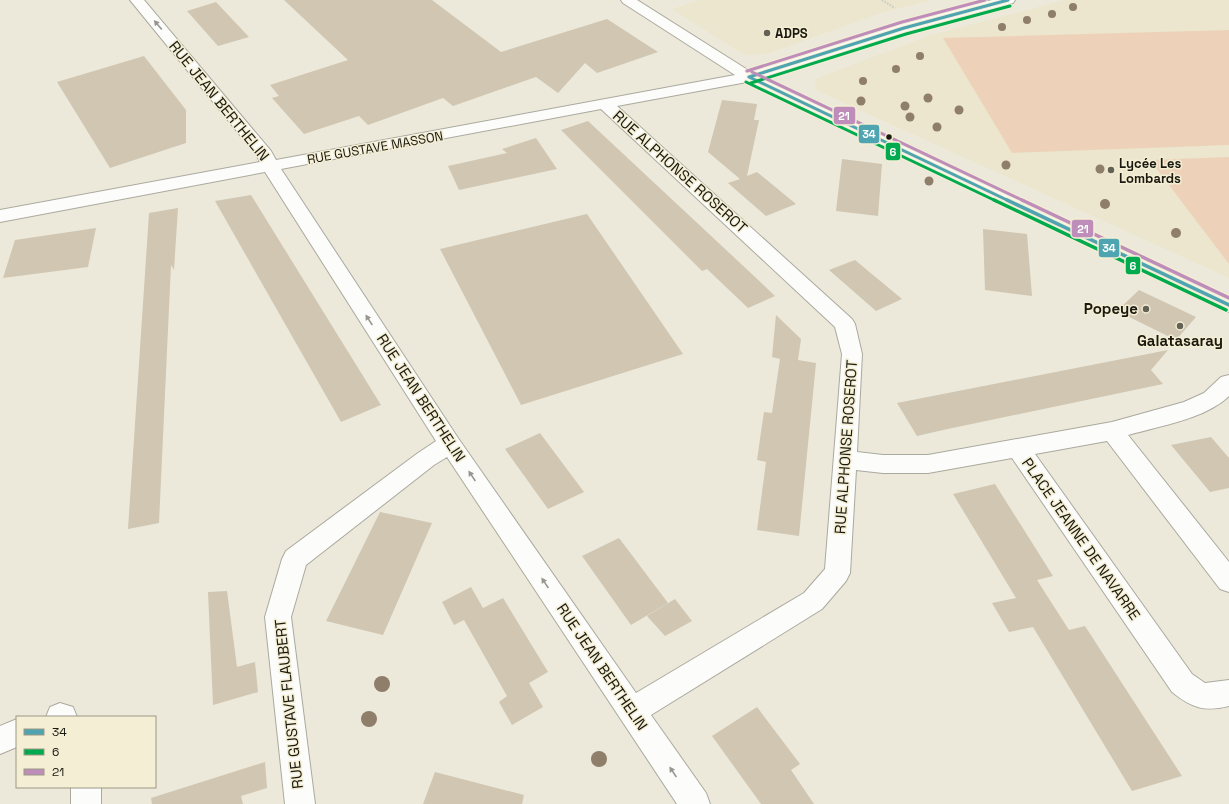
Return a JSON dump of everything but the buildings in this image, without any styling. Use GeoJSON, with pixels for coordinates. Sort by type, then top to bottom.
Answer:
{"type":"FeatureCollection","features":[{"type":"Feature","properties":{"kind":"street","name":"RUE JEAN BERTHELIN"},"geometry":{"type":"LineString","coordinates":[[137,0],[265,155],[272,166],[276,177],[450,444],[695,804]]}},
{"type":"Feature","properties":{"kind":"street"},"geometry":{"type":"LineString","coordinates":[[628,0],[750,77],[1229,305]]}},
{"type":"Feature","properties":{"kind":"street","name":"RUE GUSTAVE MASSON"},"geometry":{"type":"LineString","coordinates":[[0,216],[606,105],[750,77],[904,28],[1008,0]]}},
{"type":"Feature","properties":{"kind":"street","name":"RUE ALPHONSE ROSEROT"},"geometry":{"type":"LineString","coordinates":[[606,105],[845,324],[852,354],[837,573],[813,601],[632,711]]}},
{"type":"Feature","properties":{"kind":"street","name":"PLACE JEANNE DE NAVARRE"},"geometry":{"type":"LineString","coordinates":[[1229,383],[1212,399],[1190,409],[1112,431],[1018,448],[1182,683],[1199,696],[1214,697],[1229,693]]}},
{"type":"Feature","properties":{"kind":"street"},"geometry":{"type":"LineString","coordinates":[[1112,431],[1229,581]]}},
{"type":"Feature","properties":{"kind":"street","name":"RUE GUSTAVE FLAUBERT"},"geometry":{"type":"LineString","coordinates":[[300,804],[278,617],[295,559],[426,459],[450,444]]}},
{"type":"Feature","properties":{"kind":"street"},"geometry":{"type":"LineString","coordinates":[[845,460],[883,464],[928,464],[1018,448]]}},
{"type":"Feature","properties":{"kind":"street"},"geometry":{"type":"LineString","coordinates":[[0,740],[16,733]]}},
{"type":"Feature","properties":{"kind":"street"},"geometry":{"type":"LineString","coordinates":[[86,788],[86,804]]}},
{"type":"Feature","properties":{"kind":"path"},"geometry":{"type":"LineString","coordinates":[[882,0],[895,8]]}},
{"type":"Feature","properties":{"kind":"shaded area","name":"ADPS"},"geometry":{"type":"Polygon","coordinates":[[[699,0],[932,0],[881,13],[767,54],[744,55],[672,9],[699,0]]]}},
{"type":"Feature","properties":{"kind":"shaded area","name":"Lycée Les Lombards"},"geometry":{"type":"Polygon","coordinates":[[[1065,0],[1229,0],[1229,278],[816,90],[815,79],[928,36],[1065,0]]]}},
{"type":"Feature","properties":{"kind":"shaded area"},"geometry":{"type":"Polygon","coordinates":[[[1229,30],[1229,145],[1012,153],[943,38],[1229,30]]]}},
{"type":"Feature","properties":{"kind":"shaded area"},"geometry":{"type":"Polygon","coordinates":[[[1229,157],[1229,264],[1150,160],[1229,157]]]}},
{"type":"Feature","properties":{"kind":"transit line","name":"21"},"geometry":{"type":"LineString","coordinates":[[747,71],[902,22],[985,0]]}},
{"type":"Feature","properties":{"kind":"transit line","name":"34"},"geometry":{"type":"LineString","coordinates":[[749,77],[904,28],[1008,0]]}},
{"type":"Feature","properties":{"kind":"transit line","name":"6"},"geometry":{"type":"LineString","coordinates":[[751,83],[906,34],[1010,6]]}},
{"type":"Feature","properties":{"kind":"transit line","name":"21"},"geometry":{"type":"LineString","coordinates":[[752,72],[1229,298]]}},
{"type":"Feature","properties":{"kind":"transit line","name":"34"},"geometry":{"type":"LineString","coordinates":[[749,77],[1229,305]]}},
{"type":"Feature","properties":{"kind":"transit line","name":"6"},"geometry":{"type":"LineString","coordinates":[[746,82],[1226,310]]}},
{"type":"Feature","properties":{"kind":"place","name":"ADPS"},"geometry":{"type":"Point","coordinates":[767,33]}},
{"type":"Feature","properties":{"kind":"place","name":"Lycée Les Lombards"},"geometry":{"type":"Point","coordinates":[1111,170]}},
{"type":"Feature","properties":{"kind":"place","name":"Popeye"},"geometry":{"type":"Point","coordinates":[1146,309]}},
{"type":"Feature","properties":{"kind":"place","name":"Galatasaray"},"geometry":{"type":"Point","coordinates":[1180,326]}}]}
